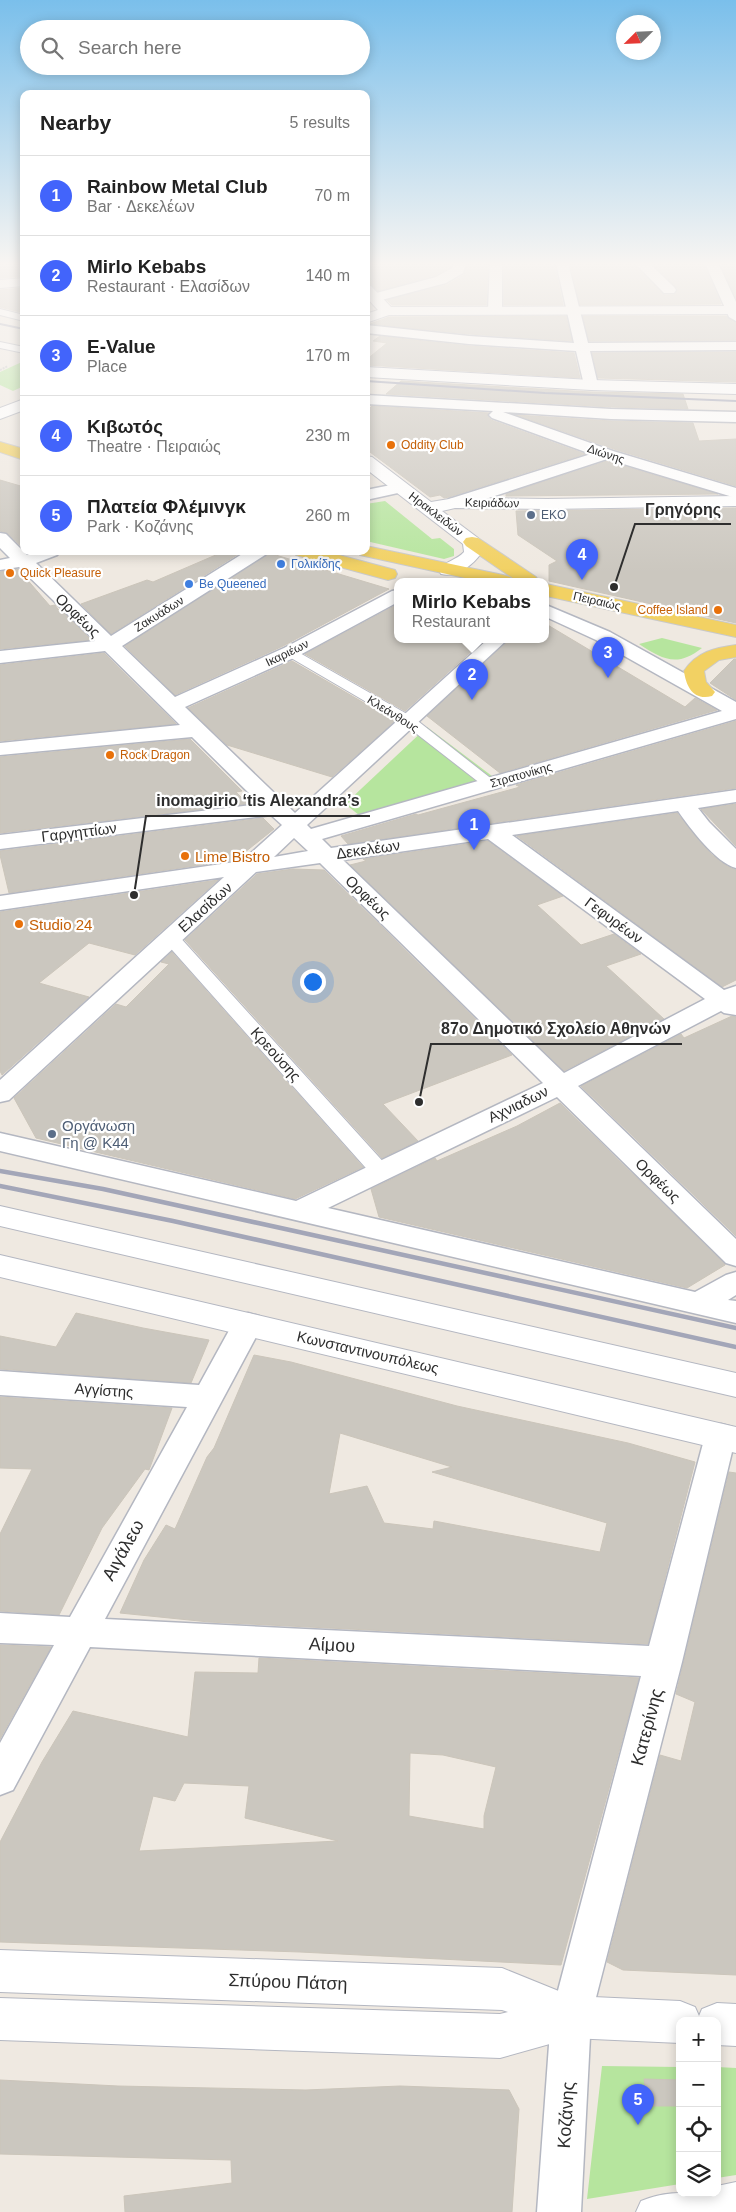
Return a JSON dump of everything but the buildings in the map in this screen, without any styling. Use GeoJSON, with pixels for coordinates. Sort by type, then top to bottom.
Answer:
{"type":"FeatureCollection","features":[{"type":"Feature","properties":{"kind":"main road"},"geometry":{"type":"LineString","coordinates":[[0,448],[20,454]]}},
{"type":"Feature","properties":{"kind":"main road"},"geometry":{"type":"LineString","coordinates":[[0,463],[20,469]]}},
{"type":"Feature","properties":{"kind":"main road"},"geometry":{"type":"LineString","coordinates":[[472,542],[525,578]]}},
{"type":"Feature","properties":{"kind":"main road"},"geometry":{"type":"LineString","coordinates":[[370,552],[488,578]]}},
{"type":"Feature","properties":{"kind":"main road"},"geometry":{"type":"LineString","coordinates":[[317,555],[401,577],[448,570]]}},
{"type":"Feature","properties":{"kind":"main road","name":"Πειραιώς"},"geometry":{"type":"LineString","coordinates":[[549,591],[736,634]]}},
{"type":"Feature","properties":{"kind":"main road","name":"Πειραιώς"},"geometry":{"type":"LineString","coordinates":[[549,609],[736,634]]}},
{"type":"Feature","properties":{"kind":"main road"},"geometry":{"type":"LineString","coordinates":[[705,692],[696,684],[694,671],[697,666],[709,657],[736,651]]}},
{"type":"Feature","properties":{"kind":"street"},"geometry":{"type":"LineString","coordinates":[[588,366],[591,385]]}},
{"type":"Feature","properties":{"kind":"street"},"geometry":{"type":"LineString","coordinates":[[370,374],[591,385],[736,389]]}},
{"type":"Feature","properties":{"kind":"street"},"geometry":{"type":"LineString","coordinates":[[370,399],[611,414],[736,417]]}},
{"type":"Feature","properties":{"kind":"street"},"geometry":{"type":"LineString","coordinates":[[0,414],[20,406]]}},
{"type":"Feature","properties":{"kind":"street","name":"Διώνης"},"geometry":{"type":"LineString","coordinates":[[478,407],[523,426],[607,454],[736,492]]}},
{"type":"Feature","properties":{"kind":"street"},"geometry":{"type":"LineString","coordinates":[[456,503],[607,454]]}},
{"type":"Feature","properties":{"kind":"street","name":"Ηρακλειδών"},"geometry":{"type":"LineString","coordinates":[[370,464],[472,542],[473,552],[468,559],[448,570]]}},
{"type":"Feature","properties":{"kind":"street"},"geometry":{"type":"LineString","coordinates":[[370,494],[401,488]]}},
{"type":"Feature","properties":{"kind":"street","name":"Κειριάδων"},"geometry":{"type":"LineString","coordinates":[[428,508],[456,503],[547,504],[736,501]]}},
{"type":"Feature","properties":{"kind":"street","name":"Ορφέως"},"geometry":{"type":"LineString","coordinates":[[0,538],[736,1256]]}},
{"type":"Feature","properties":{"kind":"street"},"geometry":{"type":"LineString","coordinates":[[0,565],[24,562],[41,555]]}},
{"type":"Feature","properties":{"kind":"street","name":"Ζακυάδων"},"geometry":{"type":"LineString","coordinates":[[110,646],[253,555]]}},
{"type":"Feature","properties":{"kind":"street","name":"Ικαριέων"},"geometry":{"type":"LineString","coordinates":[[172,706],[291,652],[394,597]]}},
{"type":"Feature","properties":{"kind":"street"},"geometry":{"type":"LineString","coordinates":[[549,610],[603,636],[736,711]]}},
{"type":"Feature","properties":{"kind":"street","name":"Ελασίδων"},"geometry":{"type":"LineString","coordinates":[[0,1094],[250,866],[300,832],[409,721],[495,643]]}},
{"type":"Feature","properties":{"kind":"street"},"geometry":{"type":"LineString","coordinates":[[0,657],[110,646]]}},
{"type":"Feature","properties":{"kind":"street","name":"Κλεάνθους"},"geometry":{"type":"LineString","coordinates":[[291,652],[409,721],[490,784]]}},
{"type":"Feature","properties":{"kind":"street","name":"Στρατονίκης"},"geometry":{"type":"LineString","coordinates":[[300,832],[490,784],[736,711]]}},
{"type":"Feature","properties":{"kind":"street"},"geometry":{"type":"LineString","coordinates":[[0,749],[196,730]]}},
{"type":"Feature","properties":{"kind":"street","name":"Δεκελέων"},"geometry":{"type":"LineString","coordinates":[[0,903],[736,796]]}},
{"type":"Feature","properties":{"kind":"street"},"geometry":{"type":"LineString","coordinates":[[684,804],[701,827],[736,861]]}},
{"type":"Feature","properties":{"kind":"street","name":"Γαργηττίων"},"geometry":{"type":"LineString","coordinates":[[0,842],[276,808]]}},
{"type":"Feature","properties":{"kind":"street","name":"Γεφυρέων"},"geometry":{"type":"LineString","coordinates":[[492,831],[731,1001]]}},
{"type":"Feature","properties":{"kind":"street","name":"Κρεούσης"},"geometry":{"type":"LineString","coordinates":[[171,938],[380,1170]]}},
{"type":"Feature","properties":{"kind":"street","name":"Αχνιαδων"},"geometry":{"type":"LineString","coordinates":[[298,1211],[731,1001]]}},
{"type":"Feature","properties":{"kind":"street"},"geometry":{"type":"LineString","coordinates":[[0,1142],[736,1312]]}},
{"type":"Feature","properties":{"kind":"street"},"geometry":{"type":"LineString","coordinates":[[0,1216],[736,1385]]}},
{"type":"Feature","properties":{"kind":"street","name":"Κωνσταντινουπόλεως"},"geometry":{"type":"LineString","coordinates":[[0,1266],[729,1438]]}},
{"type":"Feature","properties":{"kind":"street"},"geometry":{"type":"LineString","coordinates":[[699,1303],[736,1282]]}},
{"type":"Feature","properties":{"kind":"street","name":"Αιγάλεω"},"geometry":{"type":"LineString","coordinates":[[0,1778],[248,1324]]}},
{"type":"Feature","properties":{"kind":"street","name":"Αγγίστης"},"geometry":{"type":"LineString","coordinates":[[0,1383],[208,1397]]}},
{"type":"Feature","properties":{"kind":"street","name":"Κατερίνης"},"geometry":{"type":"LineString","coordinates":[[571,2017],[664,1662],[729,1438]]}},
{"type":"Feature","properties":{"kind":"street","name":"Αίμου"},"geometry":{"type":"LineString","coordinates":[[0,1628],[664,1662]]}},
{"type":"Feature","properties":{"kind":"street","name":"Σπύρου Πάτση"},"geometry":{"type":"LineString","coordinates":[[0,1971],[502,1989],[571,2017]]}},
{"type":"Feature","properties":{"kind":"street","name":"Σπύρου Πάτση"},"geometry":{"type":"LineString","coordinates":[[0,2019],[500,2036],[571,2017],[676,2022]]}},
{"type":"Feature","properties":{"kind":"street","name":"Κοζάνης"},"geometry":{"type":"LineString","coordinates":[[559,2212],[571,2017]]}},
{"type":"Feature","properties":{"kind":"street"},"geometry":{"type":"LineString","coordinates":[[721,2024],[736,2025]]}},
{"type":"Feature","properties":{"kind":"street"},"geometry":{"type":"LineString","coordinates":[[652,2212],[736,2198]]}},
{"type":"Feature","properties":{"kind":"green space"},"geometry":{"type":"Polygon","coordinates":[[[13,366],[20,366],[20,388],[13,391],[0,385],[0,372],[13,366]]]}},
{"type":"Feature","properties":{"kind":"green space"},"geometry":{"type":"Polygon","coordinates":[[[385,501],[432,539],[440,538],[454,549],[454,556],[444,559],[370,542],[370,503],[385,501]]]}},
{"type":"Feature","properties":{"kind":"green space"},"geometry":{"type":"Polygon","coordinates":[[[662,638],[702,648],[685,658],[670,659],[655,654],[639,644],[662,638]]]}},
{"type":"Feature","properties":{"kind":"green space"},"geometry":{"type":"Polygon","coordinates":[[[427,727],[492,776],[359,815],[345,804],[427,727]]]}},
{"type":"Feature","properties":{"kind":"green space"},"geometry":{"type":"Polygon","coordinates":[[[602,2066],[676,2067],[676,2185],[587,2199],[602,2066]]]}},
{"type":"Feature","properties":{"kind":"green space"},"geometry":{"type":"Polygon","coordinates":[[[721,2067],[736,2068],[736,2175],[721,2177],[721,2067]]]}},
{"type":"Feature","properties":{"kind":"railway"},"geometry":{"type":"LineString","coordinates":[[370,381],[545,393],[736,401]]}},
{"type":"Feature","properties":{"kind":"railway"},"geometry":{"type":"LineString","coordinates":[[0,1171],[103,1189],[736,1328]]}},
{"type":"Feature","properties":{"kind":"railway"},"geometry":{"type":"LineString","coordinates":[[0,1186],[173,1221],[736,1347]]}},
{"type":"Feature","properties":{"kind":"place","name":"Oddity Club"},"geometry":{"type":"Point","coordinates":[391,445]}},
{"type":"Feature","properties":{"kind":"place","name":"EKO"},"geometry":{"type":"Point","coordinates":[531,515]}},
{"type":"Feature","properties":{"kind":"place","name":"Γολικίδης"},"geometry":{"type":"Point","coordinates":[281,564]}},
{"type":"Feature","properties":{"kind":"place","name":"Quick Pleasure"},"geometry":{"type":"Point","coordinates":[10,573]}},
{"type":"Feature","properties":{"kind":"place","name":"Κιβωτός"},"geometry":{"type":"Point","coordinates":[582,580]}},
{"type":"Feature","properties":{"kind":"place","name":"Be Queened"},"geometry":{"type":"Point","coordinates":[189,584]}},
{"type":"Feature","properties":{"kind":"place","name":"Γρηγόρης"},"geometry":{"type":"Point","coordinates":[614,587]}},
{"type":"Feature","properties":{"kind":"place","name":"Coffee Island"},"geometry":{"type":"Point","coordinates":[718,610]}},
{"type":"Feature","properties":{"kind":"place","name":"E-Value"},"geometry":{"type":"Point","coordinates":[608,678]}},
{"type":"Feature","properties":{"kind":"place","name":"Mirlo Kebabs"},"geometry":{"type":"Point","coordinates":[472,700]}},
{"type":"Feature","properties":{"kind":"place","name":"Rock Dragon"},"geometry":{"type":"Point","coordinates":[110,755]}},
{"type":"Feature","properties":{"kind":"place","name":"Rainbow Metal Club"},"geometry":{"type":"Point","coordinates":[474,850]}},
{"type":"Feature","properties":{"kind":"place","name":"Lime Bistro"},"geometry":{"type":"Point","coordinates":[185,856]}},
{"type":"Feature","properties":{"kind":"place","name":"inomagirio ‘tis Alexandra’s"},"geometry":{"type":"Point","coordinates":[134,895]}},
{"type":"Feature","properties":{"kind":"place","name":"Studio 24"},"geometry":{"type":"Point","coordinates":[19,924]}},
{"type":"Feature","properties":{"kind":"place","name":"87ο Δημοτικό Σχολείο Αθηνών"},"geometry":{"type":"Point","coordinates":[419,1102]}},
{"type":"Feature","properties":{"kind":"place","name":"Οργάνωση Γη @ Κ44"},"geometry":{"type":"Point","coordinates":[52,1134]}},
{"type":"Feature","properties":{"kind":"place","name":"Πλατεία Φλέμινγκ"},"geometry":{"type":"Point","coordinates":[638,2125]}}]}
